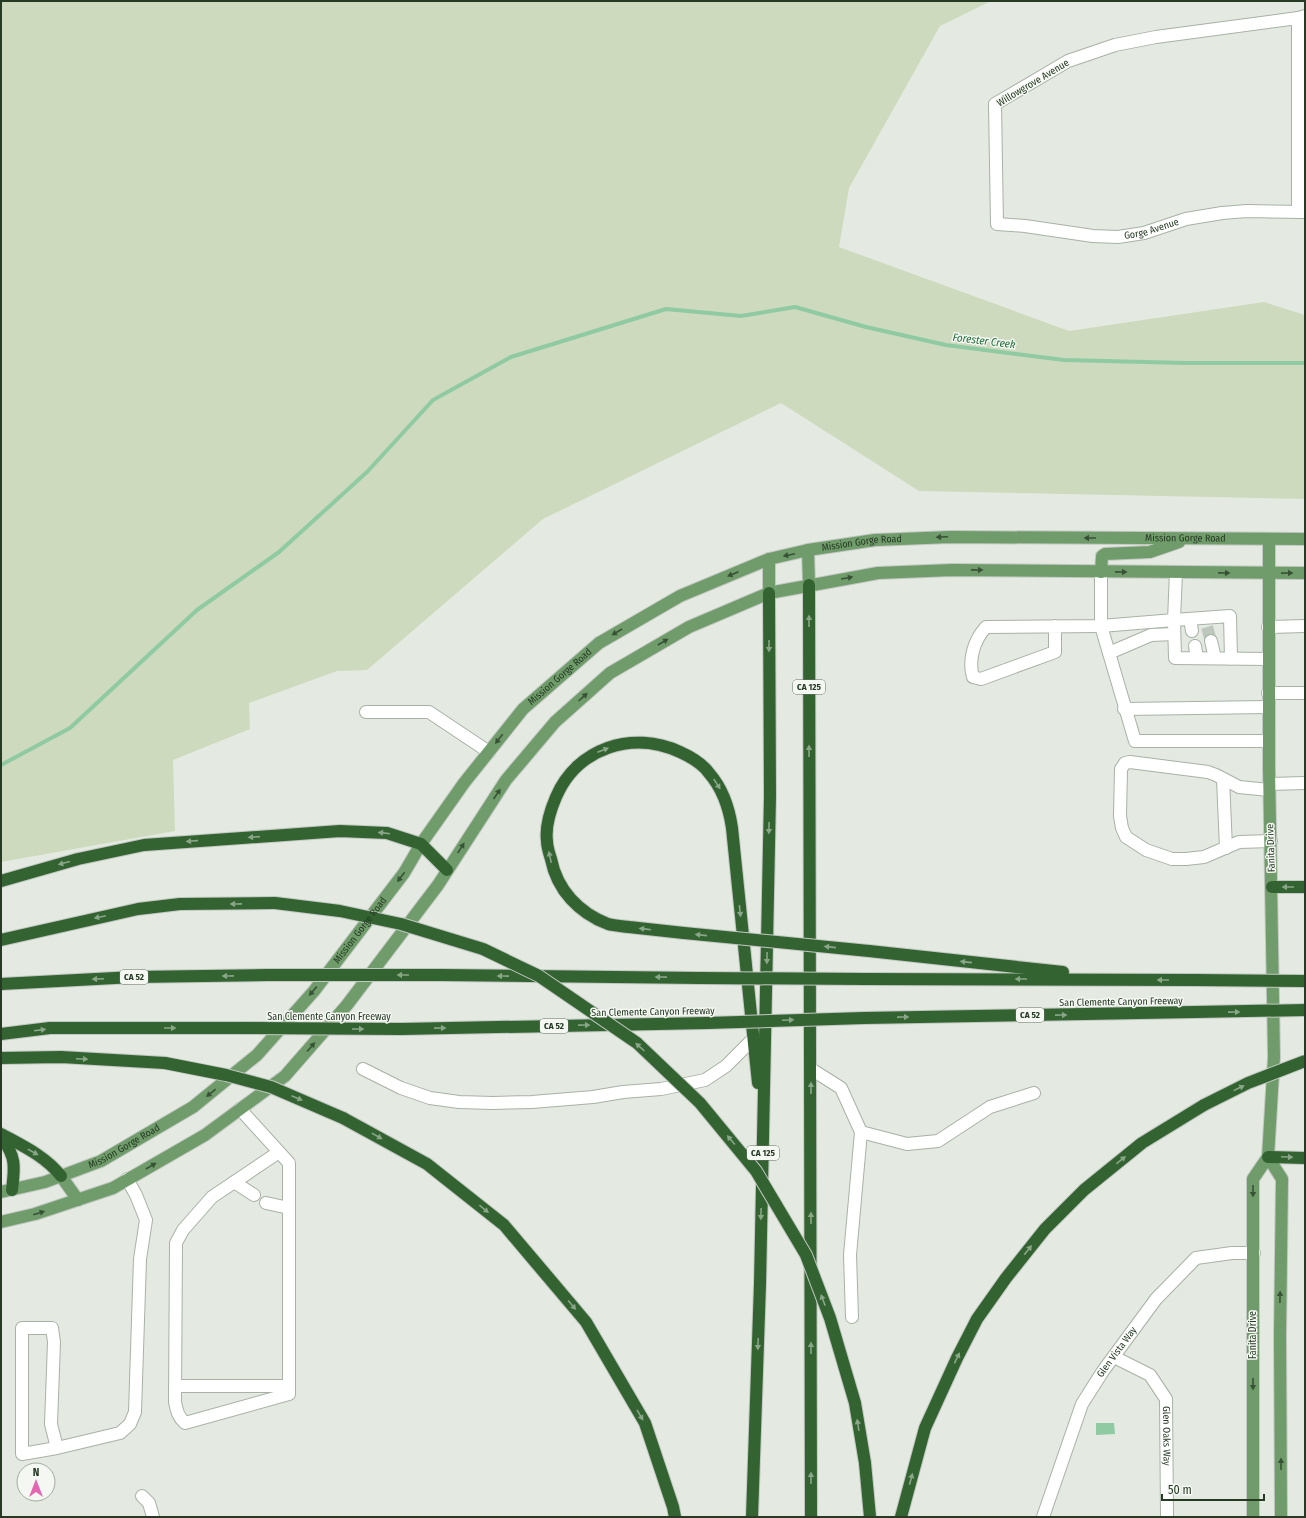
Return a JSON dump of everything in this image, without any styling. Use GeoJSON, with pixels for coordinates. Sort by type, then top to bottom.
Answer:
{"type":"FeatureCollection","features":[{"type":"Feature","properties":{"kind":"highway","name":"CA 125"},"geometry":{"type":"LineString","coordinates":[[809,584],[811,1517]]}},
{"type":"Feature","properties":{"kind":"highway","name":"CA 125"},"geometry":{"type":"LineString","coordinates":[[752,1517],[760,1284],[770,796],[769,593]]}},
{"type":"Feature","properties":{"kind":"highway"},"geometry":{"type":"LineString","coordinates":[[763,1137],[753,1038],[732,828],[729,809],[722,793],[709,772],[691,757],[671,748],[645,742],[619,744],[593,754],[577,766],[560,787],[549,814],[547,841],[553,869],[565,893],[585,913],[610,924],[684,933],[869,951],[1130,980]]}},
{"type":"Feature","properties":{"kind":"highway"},"geometry":{"type":"LineString","coordinates":[[1,881],[144,844],[340,831],[387,833],[421,844],[447,870]]}},
{"type":"Feature","properties":{"kind":"highway"},"geometry":{"type":"LineString","coordinates":[[1272,887],[1305,887]]}},
{"type":"Feature","properties":{"kind":"highway"},"geometry":{"type":"LineString","coordinates":[[1,940],[138,909],[180,904],[275,903],[340,911],[401,924],[490,952],[539,976],[636,1043],[700,1103],[756,1171],[806,1255],[830,1318],[855,1403],[865,1464],[870,1517]]}},
{"type":"Feature","properties":{"kind":"highway","name":"CA 52"},"geometry":{"type":"LineString","coordinates":[[1,984],[134,977],[267,975],[1305,981]]}},
{"type":"Feature","properties":{"kind":"highway","name":"San Clemente Canyon Freeway"},"geometry":{"type":"LineString","coordinates":[[1,1034],[50,1028],[401,1029],[707,1023],[864,1018],[1305,1010]]}},
{"type":"Feature","properties":{"kind":"highway"},"geometry":{"type":"LineString","coordinates":[[1,1058],[61,1057],[165,1063],[226,1075],[271,1087],[343,1118],[427,1164],[504,1225],[586,1322],[645,1423],[675,1517]]}},
{"type":"Feature","properties":{"kind":"highway"},"geometry":{"type":"LineString","coordinates":[[901,1517],[925,1428],[957,1358],[978,1319],[1006,1278],[1044,1229],[1084,1190],[1142,1143],[1204,1105],[1248,1083],[1305,1061]]}},
{"type":"Feature","properties":{"kind":"highway"},"geometry":{"type":"LineString","coordinates":[[1,1135],[43,1157],[52,1164],[61,1176]]}},
{"type":"Feature","properties":{"kind":"highway"},"geometry":{"type":"LineString","coordinates":[[1,1135],[14,1159],[14,1174],[7,1191]]}},
{"type":"Feature","properties":{"kind":"highway"},"geometry":{"type":"LineString","coordinates":[[1268,1157],[1305,1158]]}},
{"type":"Feature","properties":{"kind":"main road","name":"Mission Gorge Road"},"geometry":{"type":"LineString","coordinates":[[7,1191],[45,1182],[101,1161],[193,1108],[257,1055],[314,991],[404,873],[421,844],[464,783],[523,709],[599,643],[680,596],[769,559],[808,550],[875,540],[950,537],[1269,540],[1305,539]]}},
{"type":"Feature","properties":{"kind":"main road"},"geometry":{"type":"LineString","coordinates":[[1101,572],[1102,556],[1105,554],[1150,552],[1190,539]]}},
{"type":"Feature","properties":{"kind":"main road","name":"Fanita Drive"},"geometry":{"type":"LineString","coordinates":[[1253,1517],[1254,1179],[1268,1157],[1274,1057],[1272,887],[1268,741],[1269,540]]}},
{"type":"Feature","properties":{"kind":"main road","name":"CA 125"},"geometry":{"type":"LineString","coordinates":[[808,550],[809,584]]}},
{"type":"Feature","properties":{"kind":"main road","name":"CA 125"},"geometry":{"type":"LineString","coordinates":[[769,559],[769,593]]}},
{"type":"Feature","properties":{"kind":"main road"},"geometry":{"type":"LineString","coordinates":[[1,1222],[34,1214],[113,1188],[205,1135],[285,1076],[341,1013],[438,885],[506,780],[555,722],[610,673],[689,627],[769,593],[809,584],[878,573],[952,570],[1305,573]]}},
{"type":"Feature","properties":{"kind":"main road"},"geometry":{"type":"LineString","coordinates":[[1268,1157],[1282,1179],[1280,1336],[1281,1517]]}},
{"type":"Feature","properties":{"kind":"main road"},"geometry":{"type":"LineString","coordinates":[[61,1176],[78,1200]]}},
{"type":"Feature","properties":{"kind":"street"},"geometry":{"type":"LineString","coordinates":[[1302,17],[1302,212]]}},
{"type":"Feature","properties":{"kind":"street","name":"Willowgrove Avenue"},"geometry":{"type":"LineString","coordinates":[[997,224],[994,104],[1068,61],[1115,45],[1156,37],[1302,17]]}},
{"type":"Feature","properties":{"kind":"street","name":"Gorge Avenue"},"geometry":{"type":"LineString","coordinates":[[997,224],[1025,226],[1093,236],[1118,237],[1144,233],[1186,219],[1222,213],[1247,211],[1302,212]]}},
{"type":"Feature","properties":{"kind":"street"},"geometry":{"type":"LineString","coordinates":[[1101,572],[1101,626],[1124,709],[1135,741],[1268,741]]}},
{"type":"Feature","properties":{"kind":"street"},"geometry":{"type":"LineString","coordinates":[[1176,572],[1174,620],[1175,658],[1268,659]]}},
{"type":"Feature","properties":{"kind":"street"},"geometry":{"type":"LineString","coordinates":[[1055,626],[1055,652],[981,679],[973,677],[971,665],[974,650],[978,637],[986,627],[1055,626],[1101,626],[1174,620],[1191,625],[1230,616],[1231,659]]}},
{"type":"Feature","properties":{"kind":"street"},"geometry":{"type":"LineString","coordinates":[[1268,627],[1305,626]]}},
{"type":"Feature","properties":{"kind":"street"},"geometry":{"type":"LineString","coordinates":[[1109,653],[1151,635],[1174,634]]}},
{"type":"Feature","properties":{"kind":"street"},"geometry":{"type":"LineString","coordinates":[[1211,641],[1215,658]]}},
{"type":"Feature","properties":{"kind":"street"},"geometry":{"type":"LineString","coordinates":[[1195,646],[1197,658]]}},
{"type":"Feature","properties":{"kind":"street"},"geometry":{"type":"LineString","coordinates":[[1268,693],[1305,693]]}},
{"type":"Feature","properties":{"kind":"street"},"geometry":{"type":"LineString","coordinates":[[1124,709],[1268,707]]}},
{"type":"Feature","properties":{"kind":"street"},"geometry":{"type":"LineString","coordinates":[[366,712],[429,712],[489,752]]}},
{"type":"Feature","properties":{"kind":"street"},"geometry":{"type":"LineString","coordinates":[[1270,841],[1239,842],[1204,857],[1172,860],[1146,850],[1126,837],[1122,828],[1120,816],[1121,769],[1125,763],[1130,762],[1208,772],[1239,787],[1269,787],[1305,784]]}},
{"type":"Feature","properties":{"kind":"street"},"geometry":{"type":"LineString","coordinates":[[1223,779],[1226,848]]}},
{"type":"Feature","properties":{"kind":"street"},"geometry":{"type":"LineString","coordinates":[[363,1069],[401,1088],[430,1098],[459,1102],[532,1102],[661,1089],[706,1080],[726,1066],[753,1038]]}},
{"type":"Feature","properties":{"kind":"street"},"geometry":{"type":"LineString","coordinates":[[811,1069],[841,1088],[861,1132],[850,1254],[852,1317]]}},
{"type":"Feature","properties":{"kind":"street"},"geometry":{"type":"LineString","coordinates":[[861,1132],[907,1144],[938,1141],[990,1107],[1034,1093]]}},
{"type":"Feature","properties":{"kind":"street"},"geometry":{"type":"LineString","coordinates":[[240,1109],[289,1163],[289,1394],[185,1423],[177,1412],[175,1386],[176,1243],[183,1230],[212,1197],[278,1152]]}},
{"type":"Feature","properties":{"kind":"street"},"geometry":{"type":"LineString","coordinates":[[57,1448],[51,1424],[54,1342],[52,1328],[22,1328],[22,1454],[57,1448],[120,1433],[130,1424],[134,1412],[140,1259],[146,1220],[136,1195],[127,1179]]}},
{"type":"Feature","properties":{"kind":"street"},"geometry":{"type":"LineString","coordinates":[[234,1182],[254,1195]]}},
{"type":"Feature","properties":{"kind":"street"},"geometry":{"type":"LineString","coordinates":[[266,1202],[289,1208]]}},
{"type":"Feature","properties":{"kind":"street","name":"Glen Vista Way"},"geometry":{"type":"LineString","coordinates":[[1043,1517],[1082,1404],[1103,1371],[1156,1298],[1196,1258],[1232,1253],[1254,1253]]}},
{"type":"Feature","properties":{"kind":"street","name":"Glen Oaks Way"},"geometry":{"type":"LineString","coordinates":[[1114,1357],[1150,1375],[1166,1399],[1166,1517]]}},
{"type":"Feature","properties":{"kind":"street"},"geometry":{"type":"LineString","coordinates":[[175,1386],[289,1386]]}},
{"type":"Feature","properties":{"kind":"street"},"geometry":{"type":"LineString","coordinates":[[142,1496],[149,1503],[153,1517]]}},
{"type":"Feature","properties":{"kind":"shaded area"},"geometry":{"type":"Polygon","coordinates":[[[1,1],[991,1],[940,26],[849,188],[839,247],[1069,331],[1264,302],[1305,315],[1305,499],[919,491],[781,403],[543,519],[367,670],[337,671],[249,703],[250,729],[173,760],[175,831],[1,862],[1,1]]]}},
{"type":"Feature","properties":{"kind":"shaded area"},"geometry":{"type":"Polygon","coordinates":[[[1096,1423],[1114,1423],[1115,1434],[1096,1435],[1096,1423]]]}},
{"type":"Feature","properties":{"kind":"waterway","name":"Forester Creek"},"geometry":{"type":"LineString","coordinates":[[1,765],[70,728],[197,610],[279,552],[367,472],[433,400],[511,357],[666,309],[741,316],[795,307],[866,327],[946,345],[1064,360],[1186,363],[1305,363]]}},
{"type":"Feature","properties":{"kind":"tunnel"},"geometry":{"type":"LineString","coordinates":[[1207,627],[1211,641]]}}]}
